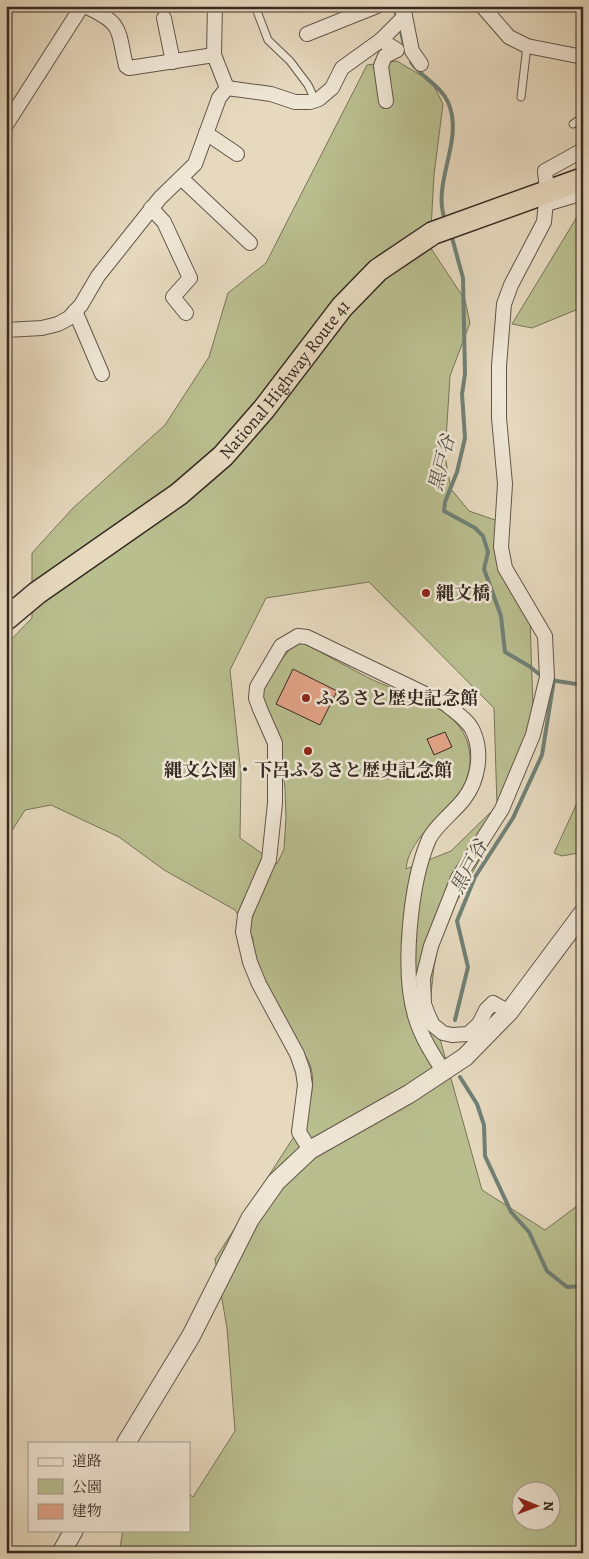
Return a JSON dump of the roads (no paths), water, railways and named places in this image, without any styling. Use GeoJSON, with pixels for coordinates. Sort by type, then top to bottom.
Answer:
{"type":"FeatureCollection","features":[{"type":"Feature","properties":{"kind":"highway","name":"National Highway Route 41"},"geometry":{"type":"LineString","coordinates":[[6,619],[37,593],[179,494],[223,456],[264,409],[342,307],[378,270],[433,233],[466,220],[546,197],[583,179]]}},
{"type":"Feature","properties":{"kind":"street"},"geometry":{"type":"LineString","coordinates":[[6,125],[83,6],[104,14],[116,25],[126,66],[129,68],[214,55]]}},
{"type":"Feature","properties":{"kind":"street"},"geometry":{"type":"LineString","coordinates":[[215,6],[214,55],[227,88]]}},
{"type":"Feature","properties":{"kind":"street"},"geometry":{"type":"LineString","coordinates":[[308,34],[377,6]]}},
{"type":"Feature","properties":{"kind":"street"},"geometry":{"type":"LineString","coordinates":[[482,6],[501,31],[509,37],[527,46],[583,57]]}},
{"type":"Feature","properties":{"kind":"street"},"geometry":{"type":"LineString","coordinates":[[227,88],[280,96],[296,102],[315,100],[332,88],[342,68],[350,60],[381,40],[402,11]]}},
{"type":"Feature","properties":{"kind":"street"},"geometry":{"type":"LineString","coordinates":[[402,11],[412,51],[420,64]]}},
{"type":"Feature","properties":{"kind":"street"},"geometry":{"type":"LineString","coordinates":[[164,18],[173,62]]}},
{"type":"Feature","properties":{"kind":"street"},"geometry":{"type":"LineString","coordinates":[[381,40],[397,50],[385,56],[381,66],[386,101]]}},
{"type":"Feature","properties":{"kind":"street"},"geometry":{"type":"LineString","coordinates":[[6,330],[42,328],[58,324],[75,311],[98,276],[151,208],[195,164],[220,98],[227,88]]}},
{"type":"Feature","properties":{"kind":"street"},"geometry":{"type":"LineString","coordinates":[[206,133],[237,154]]}},
{"type":"Feature","properties":{"kind":"street"},"geometry":{"type":"LineString","coordinates":[[509,1012],[493,1003],[486,1010],[479,1024],[468,1034],[452,1035],[443,1033],[429,1017],[424,1004],[424,978],[431,946],[458,878],[502,809],[533,735],[546,677],[545,636],[505,568],[501,547],[505,484],[500,418],[499,366],[504,304],[511,285],[544,222],[546,197],[545,171],[583,150]]}},
{"type":"Feature","properties":{"kind":"street"},"geometry":{"type":"LineString","coordinates":[[180,178],[250,243]]}},
{"type":"Feature","properties":{"kind":"street"},"geometry":{"type":"LineString","coordinates":[[546,197],[583,193]]}},
{"type":"Feature","properties":{"kind":"street"},"geometry":{"type":"LineString","coordinates":[[151,208],[164,222],[190,278],[173,297],[186,313]]}},
{"type":"Feature","properties":{"kind":"street"},"geometry":{"type":"LineString","coordinates":[[75,311],[102,374]]}},
{"type":"Feature","properties":{"kind":"street"},"geometry":{"type":"LineString","coordinates":[[310,1150],[298,1132],[305,1085],[303,1071],[297,1054],[259,984],[250,962],[243,932],[245,915],[269,860],[275,803],[275,743],[256,698],[257,687],[281,646],[298,636],[307,638],[446,704],[462,717],[472,730],[477,750],[474,786],[430,838],[416,879],[409,947],[411,999],[416,1018],[426,1044],[444,1072]]}},
{"type":"Feature","properties":{"kind":"street"},"geometry":{"type":"LineString","coordinates":[[127,1442],[194,1332],[250,1219],[276,1182],[310,1150],[444,1072],[485,1039],[509,1012],[583,913]]}},
{"type":"Feature","properties":{"kind":"street"},"geometry":{"type":"LineString","coordinates":[[61,1553],[73,1532]]}},
{"type":"Feature","properties":{"kind":"lane"},"geometry":{"type":"LineString","coordinates":[[255,6],[268,40],[296,68],[315,100]]}},
{"type":"Feature","properties":{"kind":"lane"},"geometry":{"type":"LineString","coordinates":[[520,97],[527,46]]}},
{"type":"Feature","properties":{"kind":"lane"},"geometry":{"type":"LineString","coordinates":[[573,124],[583,117]]}},
{"type":"Feature","properties":{"kind":"waterway","name":"黒戸谷"},"geometry":{"type":"LineString","coordinates":[[392,6],[397,15]]}},
{"type":"Feature","properties":{"kind":"waterway","name":"黒戸谷"},"geometry":{"type":"LineString","coordinates":[[401,31],[405,49]]}},
{"type":"Feature","properties":{"kind":"waterway","name":"黒戸谷"},"geometry":{"type":"LineString","coordinates":[[411,62],[445,96],[452,116],[453,131],[442,191],[442,206],[445,220]]}},
{"type":"Feature","properties":{"kind":"waterway","name":"黒戸谷"},"geometry":{"type":"LineString","coordinates":[[451,234],[463,278],[465,374],[462,394],[465,438],[457,472],[445,502],[444,511],[475,528],[483,536],[488,552],[484,569],[501,616],[505,652],[529,666],[544,678]]}},
{"type":"Feature","properties":{"kind":"waterway"},"geometry":{"type":"LineString","coordinates":[[550,680],[583,685]]}},
{"type":"Feature","properties":{"kind":"waterway","name":"黒戸谷"},"geometry":{"type":"LineString","coordinates":[[455,1020],[468,967],[457,921],[475,877],[513,818],[542,755],[554,680]]}},
{"type":"Feature","properties":{"kind":"waterway","name":"黒戸谷"},"geometry":{"type":"LineString","coordinates":[[460,1077],[477,1104],[484,1125],[485,1156],[511,1212],[529,1232],[547,1271],[567,1287],[583,1286]]}},
{"type":"Feature","properties":{"kind":"place","name":"縄文橋"},"geometry":{"type":"Point","coordinates":[426,593]}},
{"type":"Feature","properties":{"kind":"place","name":"ふるさと歴史記念館"},"geometry":{"type":"Point","coordinates":[306,698]}},
{"type":"Feature","properties":{"kind":"place","name":"縄文公園・下呂ふるさと歴史記念館"},"geometry":{"type":"Point","coordinates":[308,751]}}]}
